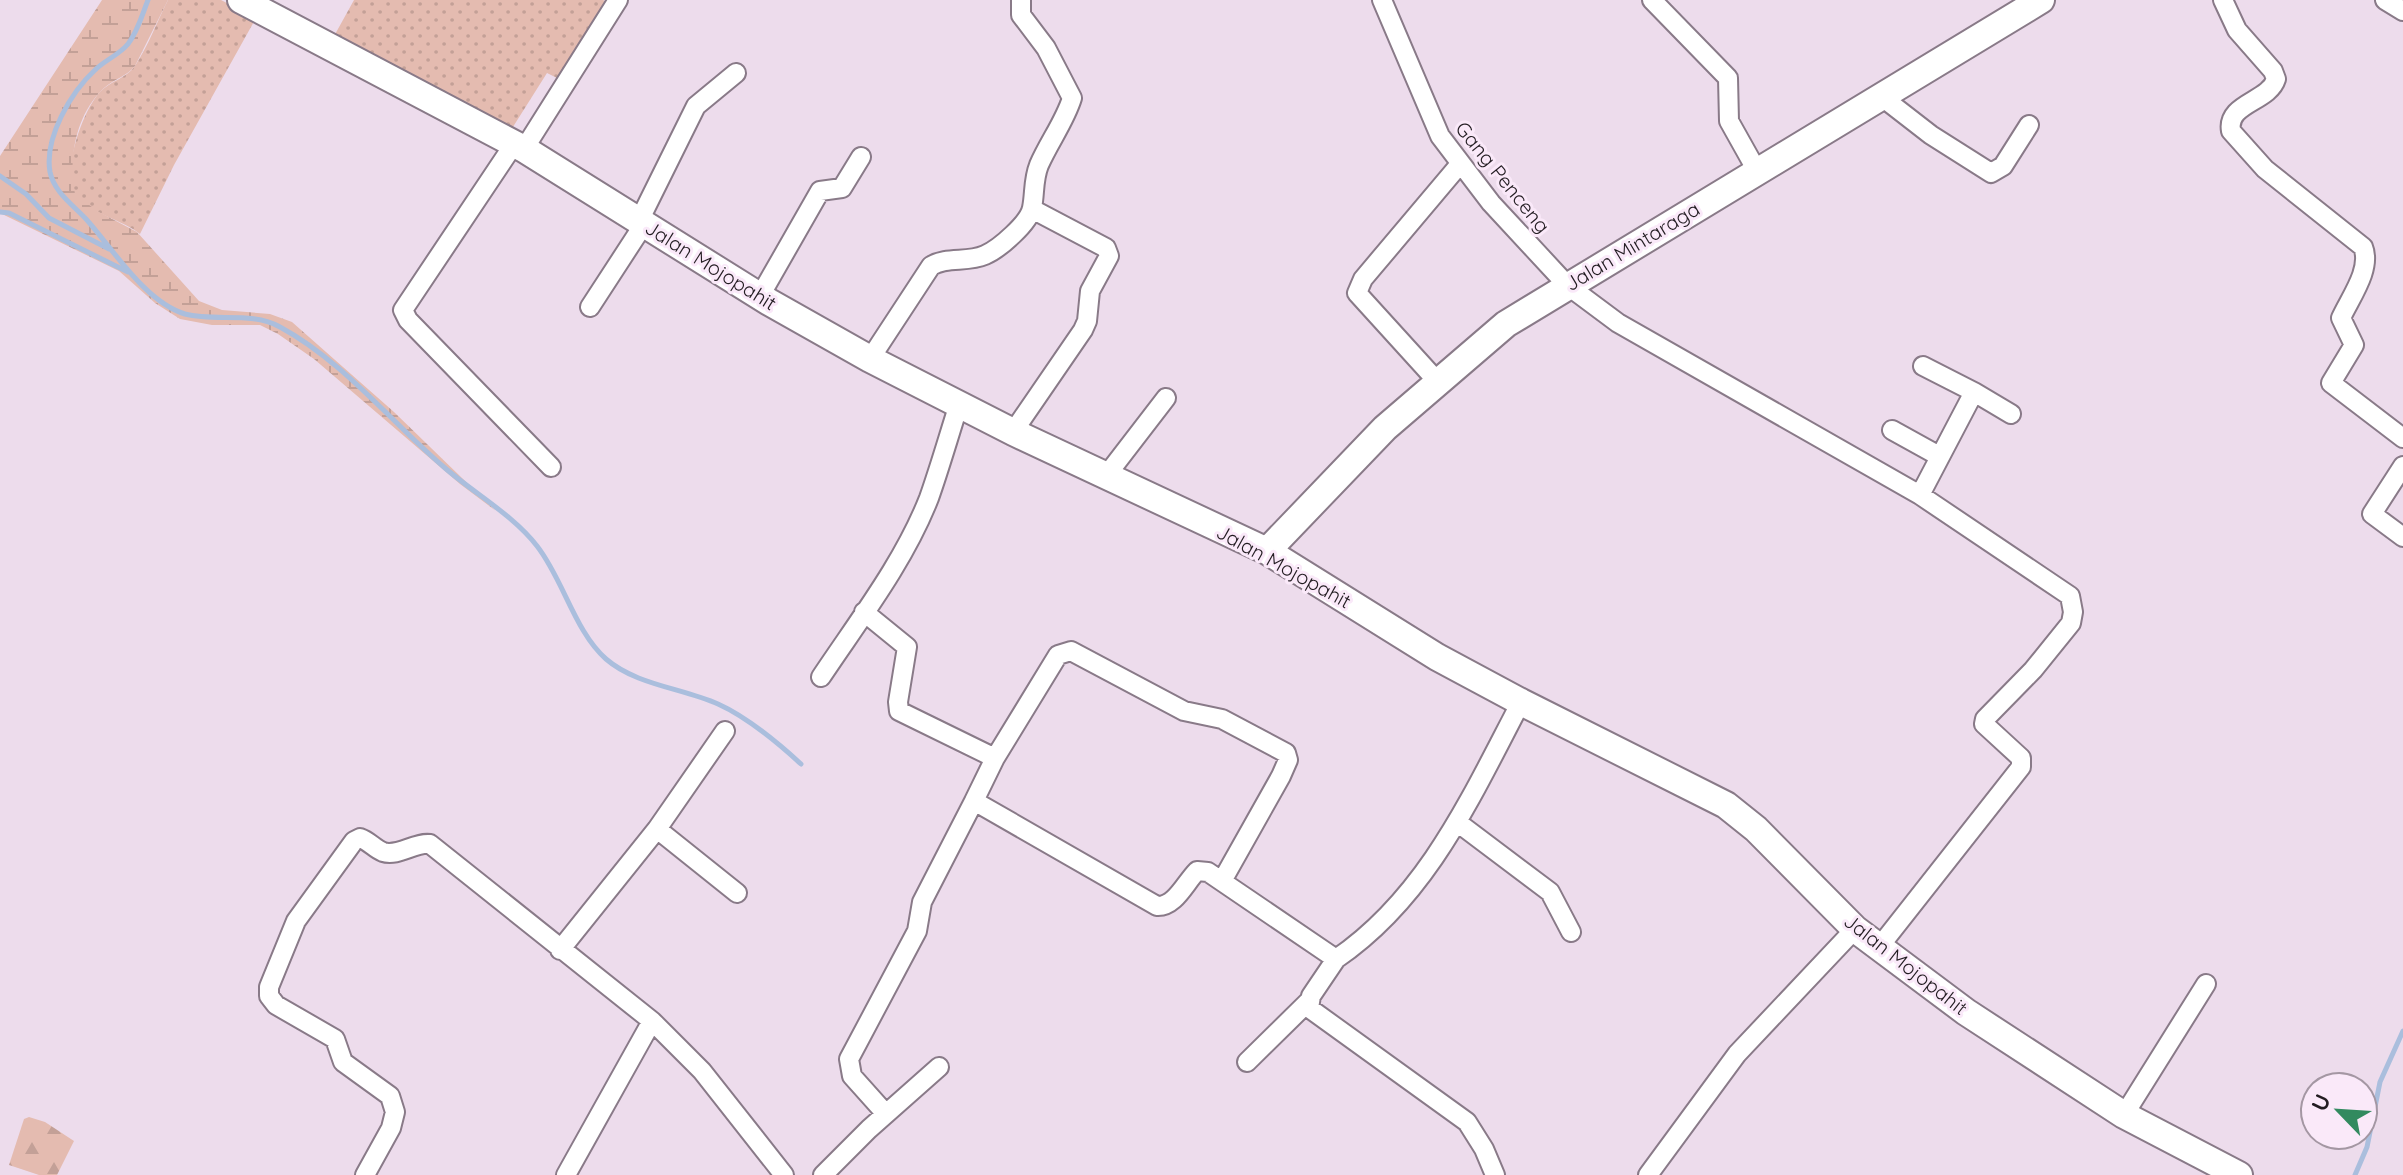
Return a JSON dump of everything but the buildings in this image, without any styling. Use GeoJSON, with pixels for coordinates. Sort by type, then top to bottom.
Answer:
{"type":"FeatureCollection","features":[{"type":"Feature","properties":{"kind":"street","name":"Jalan Mojopahit"},"geometry":{"type":"LineString","coordinates":[[241,0],[519,147],[760,296],[870,359],[1013,432],[1267,551],[1437,657],[1742,816],[1855,929],[1966,1012],[2124,1115],[2239,1175]]}},
{"type":"Feature","properties":{"kind":"street"},"geometry":{"type":"LineString","coordinates":[[551,467],[408,320],[403,310],[519,147],[618,0]]}},
{"type":"Feature","properties":{"kind":"street"},"geometry":{"type":"LineString","coordinates":[[870,359],[931,266],[939,261],[982,257],[1015,233],[1032,209],[1034,182],[1040,164],[1072,98],[1046,48],[1021,15],[1021,0]]}},
{"type":"Feature","properties":{"kind":"street","name":"Gang Penceng"},"geometry":{"type":"LineString","coordinates":[[1382,0],[1425,107],[1440,136],[1460,164],[1567,285],[1618,323],[1920,495],[2070,596],[2073,612],[2071,623],[2033,670],[1985,719],[1984,724],[2021,758],[2021,767],[1880,946]]}},
{"type":"Feature","properties":{"kind":"street"},"geometry":{"type":"LineString","coordinates":[[1652,0],[1728,78],[1729,121],[1757,171]]}},
{"type":"Feature","properties":{"kind":"street","name":"Jalan Mintaraga"},"geometry":{"type":"LineString","coordinates":[[1267,551],[1385,428],[1506,324],[2041,0]]}},
{"type":"Feature","properties":{"kind":"street"},"geometry":{"type":"LineString","coordinates":[[2223,0],[2237,30],[2273,71],[2276,79],[2271,90],[2235,114],[2230,124],[2231,131],[2265,169],[2363,247],[2366,253],[2364,269],[2341,318],[2354,345],[2331,383],[2403,438]]}},
{"type":"Feature","properties":{"kind":"street"},"geometry":{"type":"LineString","coordinates":[[2385,0],[2403,11]]}},
{"type":"Feature","properties":{"kind":"street"},"geometry":{"type":"LineString","coordinates":[[590,307],[642,223],[696,106],[736,73]]}},
{"type":"Feature","properties":{"kind":"street"},"geometry":{"type":"LineString","coordinates":[[1882,97],[1931,135],[1991,173],[2003,166],[2029,125]]}},
{"type":"Feature","properties":{"kind":"street"},"geometry":{"type":"LineString","coordinates":[[760,296],[820,191],[842,188],[861,157]]}},
{"type":"Feature","properties":{"kind":"street"},"geometry":{"type":"LineString","coordinates":[[1437,381],[1357,293],[1363,279],[1460,164]]}},
{"type":"Feature","properties":{"kind":"street"},"geometry":{"type":"LineString","coordinates":[[1013,432],[1083,330],[1090,291],[1109,256],[1106,248],[1032,209]]}},
{"type":"Feature","properties":{"kind":"street"},"geometry":{"type":"LineString","coordinates":[[1923,366],[2011,414]]}},
{"type":"Feature","properties":{"kind":"street"},"geometry":{"type":"LineString","coordinates":[[1920,495],[1974,392]]}},
{"type":"Feature","properties":{"kind":"street"},"geometry":{"type":"LineString","coordinates":[[1106,476],[1166,398]]}},
{"type":"Feature","properties":{"kind":"street"},"geometry":{"type":"LineString","coordinates":[[821,677],[897,560],[929,499],[959,404]]}},
{"type":"Feature","properties":{"kind":"street"},"geometry":{"type":"LineString","coordinates":[[1892,430],[1939,456]]}},
{"type":"Feature","properties":{"kind":"street"},"geometry":{"type":"LineString","coordinates":[[2403,466],[2372,514],[2403,537]]}},
{"type":"Feature","properties":{"kind":"street"},"geometry":{"type":"LineString","coordinates":[[864,612],[907,647],[899,711],[995,758]]}},
{"type":"Feature","properties":{"kind":"street"},"geometry":{"type":"LineString","coordinates":[[886,1114],[852,1076],[849,1059],[917,931],[924,899],[995,758],[1058,655],[1071,651],[1184,711],[1222,719],[1282,751],[1288,760],[1281,776],[1222,881]]}},
{"type":"Feature","properties":{"kind":"street"},"geometry":{"type":"LineString","coordinates":[[1247,1062],[1308,1002],[1336,959],[1374,929],[1408,894],[1457,822],[1521,702]]}},
{"type":"Feature","properties":{"kind":"street"},"geometry":{"type":"LineString","coordinates":[[560,950],[657,829],[725,731]]}},
{"type":"Feature","properties":{"kind":"street"},"geometry":{"type":"LineString","coordinates":[[974,801],[1157,906],[1172,901],[1197,871],[1208,872],[1336,959]]}},
{"type":"Feature","properties":{"kind":"street"},"geometry":{"type":"LineString","coordinates":[[1457,822],[1554,895],[1571,932]]}},
{"type":"Feature","properties":{"kind":"street"},"geometry":{"type":"LineString","coordinates":[[657,829],[737,893]]}},
{"type":"Feature","properties":{"kind":"street"},"geometry":{"type":"LineString","coordinates":[[365,1175],[391,1128],[395,1112],[390,1096],[343,1062],[335,1039],[276,1005],[269,996],[269,987],[296,921],[354,841],[360,838],[383,852],[430,844],[652,1021],[702,1071],[784,1175]]}},
{"type":"Feature","properties":{"kind":"street"},"geometry":{"type":"LineString","coordinates":[[1648,1175],[1737,1054],[1855,929]]}},
{"type":"Feature","properties":{"kind":"street"},"geometry":{"type":"LineString","coordinates":[[2124,1115],[2206,984]]}},
{"type":"Feature","properties":{"kind":"street"},"geometry":{"type":"LineString","coordinates":[[1308,1002],[1309,1008],[1324,1021],[1467,1122],[1484,1149],[1495,1175]]}},
{"type":"Feature","properties":{"kind":"street"},"geometry":{"type":"LineString","coordinates":[[566,1175],[652,1021]]}},
{"type":"Feature","properties":{"kind":"street"},"geometry":{"type":"LineString","coordinates":[[823,1175],[939,1067]]}},
{"type":"Feature","properties":{"kind":"green space"},"geometry":{"type":"Polygon","coordinates":[[[102,0],[168,0],[135,66],[104,88],[87,110],[74,151],[75,194],[97,211],[137,232],[199,301],[222,310],[270,314],[292,322],[394,412],[496,511],[314,359],[278,334],[260,325],[212,325],[180,319],[155,303],[119,271],[0,213],[0,156],[102,0]]]}},
{"type":"Feature","properties":{"kind":"green space"},"geometry":{"type":"Polygon","coordinates":[[[168,0],[221,0],[256,18],[174,165],[140,234],[89,207],[76,196],[72,186],[72,158],[93,101],[104,88],[128,74],[135,66],[168,0]]]}},
{"type":"Feature","properties":{"kind":"green space"},"geometry":{"type":"Polygon","coordinates":[[[354,0],[605,1],[557,78],[547,73],[511,130],[333,38],[354,0]]]}},
{"type":"Feature","properties":{"kind":"green space"},"geometry":{"type":"Polygon","coordinates":[[[29,1117],[45,1122],[74,1141],[57,1175],[39,1175],[9,1165],[24,1119],[29,1117]]]}},
{"type":"Feature","properties":{"kind":"waterway"},"geometry":{"type":"LineString","coordinates":[[148,0],[128,44],[86,79],[61,116],[49,159],[52,179],[65,198],[143,287],[170,308],[197,316],[269,322],[303,341],[346,374],[445,468],[527,535],[546,559],[586,635],[606,659],[631,675],[729,709],[801,764]]}},
{"type":"Feature","properties":{"kind":"waterway"},"geometry":{"type":"LineString","coordinates":[[0,176],[26,194],[49,218],[109,249]]}},
{"type":"Feature","properties":{"kind":"waterway"},"geometry":{"type":"LineString","coordinates":[[0,212],[9,213],[128,272]]}},
{"type":"Feature","properties":{"kind":"waterway"},"geometry":{"type":"LineString","coordinates":[[2355,1175],[2367,1147],[2380,1082],[2403,1031]]}}]}
